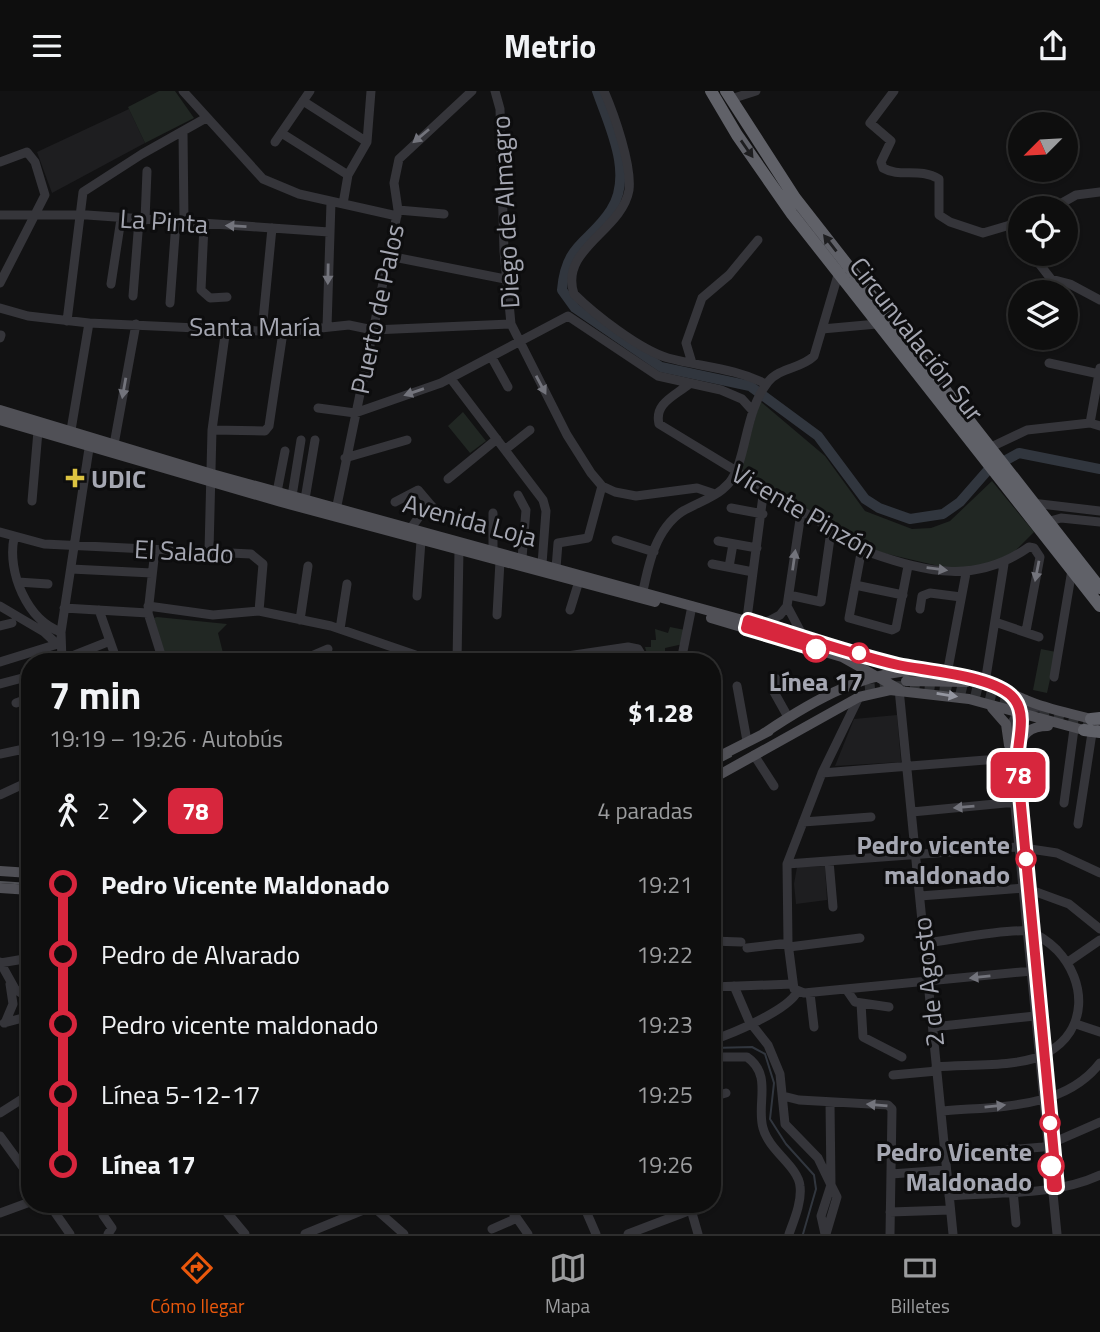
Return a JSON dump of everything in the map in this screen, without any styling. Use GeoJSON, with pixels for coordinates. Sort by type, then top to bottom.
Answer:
{"type":"FeatureCollection","features":[{"type":"Feature","properties":{"kind":"highway","name":"Circunvalación Sur"},"geometry":{"type":"LineString","coordinates":[[711,91],[767,179],[838,275],[988,453]]}},
{"type":"Feature","properties":{"kind":"highway","name":"Circunvalación Sur"},"geometry":{"type":"LineString","coordinates":[[729,95],[795,198],[1006,479],[1100,588]]}},
{"type":"Feature","properties":{"kind":"highway","name":"Circunvalación Sur"},"geometry":{"type":"LineString","coordinates":[[1006,479],[1032,503],[1072,570],[1100,606]]}},
{"type":"Feature","properties":{"kind":"main road","name":"Avenida Loja"},"geometry":{"type":"LineString","coordinates":[[0,410],[70,435],[212,478],[522,558],[747,624],[842,657],[876,677],[902,685]]}},
{"type":"Feature","properties":{"kind":"main road","name":"Avenida Loja"},"geometry":{"type":"LineString","coordinates":[[0,420],[38,431],[70,435]]}},
{"type":"Feature","properties":{"kind":"main road","name":"Avenida Loja"},"geometry":{"type":"LineString","coordinates":[[212,478],[305,499],[421,541],[642,594]]}},
{"type":"Feature","properties":{"kind":"main road","name":"Avenida Loja"},"geometry":{"type":"LineString","coordinates":[[747,624],[763,624],[928,671]]}},
{"type":"Feature","properties":{"kind":"main road"},"geometry":{"type":"LineString","coordinates":[[842,657],[850,668],[848,686]]}},
{"type":"Feature","properties":{"kind":"main road"},"geometry":{"type":"LineString","coordinates":[[763,733],[848,686],[876,677],[928,671],[1002,689],[1053,708],[1093,727]]}},
{"type":"Feature","properties":{"kind":"main road"},"geometry":{"type":"LineString","coordinates":[[721,755],[763,733],[862,691],[902,685],[981,682]]}},
{"type":"Feature","properties":{"kind":"main road"},"geometry":{"type":"LineString","coordinates":[[902,685],[1019,713],[1059,726]]}},
{"type":"Feature","properties":{"kind":"main road"},"geometry":{"type":"LineString","coordinates":[[721,774],[862,691]]}},
{"type":"Feature","properties":{"kind":"main road"},"geometry":{"type":"LineString","coordinates":[[736,765],[790,728],[862,691]]}},
{"type":"Feature","properties":{"kind":"main road"},"geometry":{"type":"LineString","coordinates":[[987,705],[999,713],[1006,724],[1013,752]]}},
{"type":"Feature","properties":{"kind":"main road"},"geometry":{"type":"LineString","coordinates":[[1013,752],[1026,732],[1034,727],[1093,727]]}},
{"type":"Feature","properties":{"kind":"main road"},"geometry":{"type":"LineString","coordinates":[[0,871],[21,872]]}},
{"type":"Feature","properties":{"kind":"main road"},"geometry":{"type":"LineString","coordinates":[[0,888],[21,889]]}},
{"type":"Feature","properties":{"kind":"street"},"geometry":{"type":"LineString","coordinates":[[184,91],[263,179],[278,187],[331,202],[398,213],[444,214]]}},
{"type":"Feature","properties":{"kind":"street"},"geometry":{"type":"LineString","coordinates":[[275,142],[310,91]]}},
{"type":"Feature","properties":{"kind":"street"},"geometry":{"type":"LineString","coordinates":[[343,204],[348,175],[367,142],[371,91]]}},
{"type":"Feature","properties":{"kind":"street","name":"Puerto de Palos"},"geometry":{"type":"LineString","coordinates":[[336,512],[345,458],[398,213],[394,183],[399,159],[472,91]]}},
{"type":"Feature","properties":{"kind":"street","name":"Diego de Almagro"},"geometry":{"type":"LineString","coordinates":[[495,91],[500,109],[505,279],[511,324],[567,435],[602,486]]}},
{"type":"Feature","properties":{"kind":"street"},"geometry":{"type":"LineString","coordinates":[[604,91],[621,143],[629,189],[615,221],[580,256],[570,281],[580,300],[653,352],[692,363],[722,367],[765,387]]}},
{"type":"Feature","properties":{"kind":"street"},"geometry":{"type":"LineString","coordinates":[[729,95],[756,91]]}},
{"type":"Feature","properties":{"kind":"street"},"geometry":{"type":"LineString","coordinates":[[894,91],[870,123],[891,141],[881,162],[883,168],[891,172],[923,172],[939,179],[939,215],[950,222],[984,233],[1008,226]]}},
{"type":"Feature","properties":{"kind":"street"},"geometry":{"type":"LineString","coordinates":[[303,101],[367,142]]}},
{"type":"Feature","properties":{"kind":"street"},"geometry":{"type":"LineString","coordinates":[[67,321],[82,195],[86,188],[206,118]]}},
{"type":"Feature","properties":{"kind":"street"},"geometry":{"type":"LineString","coordinates":[[170,303],[180,222],[183,132]]}},
{"type":"Feature","properties":{"kind":"street"},"geometry":{"type":"LineString","coordinates":[[283,134],[348,175]]}},
{"type":"Feature","properties":{"kind":"street"},"geometry":{"type":"LineString","coordinates":[[0,162],[23,152],[32,156],[45,195],[0,283]]}},
{"type":"Feature","properties":{"kind":"street"},"geometry":{"type":"LineString","coordinates":[[133,296],[147,171]]}},
{"type":"Feature","properties":{"kind":"street"},"geometry":{"type":"LineString","coordinates":[[1074,196],[1100,192]]}},
{"type":"Feature","properties":{"kind":"street"},"geometry":{"type":"LineString","coordinates":[[327,327],[331,202]]}},
{"type":"Feature","properties":{"kind":"street","name":"La Pinta"},"geometry":{"type":"LineString","coordinates":[[0,215],[80,216],[329,232]]}},
{"type":"Feature","properties":{"kind":"street"},"geometry":{"type":"LineString","coordinates":[[111,284],[121,219]]}},
{"type":"Feature","properties":{"kind":"street"},"geometry":{"type":"LineString","coordinates":[[205,225],[201,290],[210,298],[227,297]]}},
{"type":"Feature","properties":{"kind":"street"},"geometry":{"type":"LineString","coordinates":[[262,331],[272,228]]}},
{"type":"Feature","properties":{"kind":"street"},"geometry":{"type":"LineString","coordinates":[[692,363],[686,342],[702,298],[729,275],[758,240]]}},
{"type":"Feature","properties":{"kind":"street"},"geometry":{"type":"LineString","coordinates":[[389,256],[505,279]]}},
{"type":"Feature","properties":{"kind":"street"},"geometry":{"type":"LineString","coordinates":[[1041,266],[1051,279],[1070,284],[1100,300]]}},
{"type":"Feature","properties":{"kind":"street"},"geometry":{"type":"LineString","coordinates":[[642,594],[653,552],[671,521],[715,494],[729,483],[736,472],[754,406],[765,387],[778,374],[814,356],[838,275]]}},
{"type":"Feature","properties":{"kind":"street","name":"Santa María"},"geometry":{"type":"LineString","coordinates":[[0,308],[89,323],[284,332],[349,325],[373,330],[511,324]]}},
{"type":"Feature","properties":{"kind":"street"},"geometry":{"type":"LineString","coordinates":[[317,408],[355,413],[451,379],[568,317],[658,376],[721,390],[754,406]]}},
{"type":"Feature","properties":{"kind":"street"},"geometry":{"type":"LineString","coordinates":[[70,435],[89,323]]}},
{"type":"Feature","properties":{"kind":"street"},"geometry":{"type":"LineString","coordinates":[[113,448],[136,324]]}},
{"type":"Feature","properties":{"kind":"street"},"geometry":{"type":"LineString","coordinates":[[822,329],[877,324]]}},
{"type":"Feature","properties":{"kind":"street"},"geometry":{"type":"LineString","coordinates":[[209,551],[212,430],[226,328]]}},
{"type":"Feature","properties":{"kind":"street"},"geometry":{"type":"LineString","coordinates":[[212,430],[259,432],[269,426],[284,332]]}},
{"type":"Feature","properties":{"kind":"street"},"geometry":{"type":"LineString","coordinates":[[492,358],[508,387]]}},
{"type":"Feature","properties":{"kind":"street"},"geometry":{"type":"LineString","coordinates":[[1049,363],[1099,373]]}},
{"type":"Feature","properties":{"kind":"street"},"geometry":{"type":"LineString","coordinates":[[988,453],[1027,430],[1095,425],[1100,368]]}},
{"type":"Feature","properties":{"kind":"street"},"geometry":{"type":"LineString","coordinates":[[451,379],[543,500],[546,522],[542,564]]}},
{"type":"Feature","properties":{"kind":"street","name":"Vicente Pinzón"},"geometry":{"type":"LineString","coordinates":[[689,384],[659,407],[656,414],[659,424],[862,548],[908,566],[966,573],[1004,563],[1029,547],[1034,548],[1040,557],[1026,631]]}},
{"type":"Feature","properties":{"kind":"street"},"geometry":{"type":"LineString","coordinates":[[506,450],[530,430]]}},
{"type":"Feature","properties":{"kind":"street"},"geometry":{"type":"LineString","coordinates":[[32,501],[38,431]]}},
{"type":"Feature","properties":{"kind":"street"},"geometry":{"type":"LineString","coordinates":[[448,479],[497,439]]}},
{"type":"Feature","properties":{"kind":"street"},"geometry":{"type":"LineString","coordinates":[[292,496],[300,440]]}},
{"type":"Feature","properties":{"kind":"street"},"geometry":{"type":"LineString","coordinates":[[305,499],[315,440]]}},
{"type":"Feature","properties":{"kind":"street"},"geometry":{"type":"LineString","coordinates":[[345,458],[407,440]]}},
{"type":"Feature","properties":{"kind":"street"},"geometry":{"type":"LineString","coordinates":[[61,653],[59,644],[90,441]]}},
{"type":"Feature","properties":{"kind":"street"},"geometry":{"type":"LineString","coordinates":[[277,492],[285,451]]}},
{"type":"Feature","properties":{"kind":"street"},"geometry":{"type":"LineString","coordinates":[[556,568],[558,543],[588,538],[602,486],[614,492],[636,496],[697,488],[715,494]]}},
{"type":"Feature","properties":{"kind":"street"},"geometry":{"type":"LineString","coordinates":[[747,624],[763,514],[764,488]]}},
{"type":"Feature","properties":{"kind":"street"},"geometry":{"type":"LineString","coordinates":[[394,502],[418,490],[440,516]]}},
{"type":"Feature","properties":{"kind":"street"},"geometry":{"type":"LineString","coordinates":[[519,495],[526,510],[522,558]]}},
{"type":"Feature","properties":{"kind":"street"},"geometry":{"type":"LineString","coordinates":[[411,528],[429,503]]}},
{"type":"Feature","properties":{"kind":"street"},"geometry":{"type":"LineString","coordinates":[[1032,503],[1100,511]]}},
{"type":"Feature","properties":{"kind":"street"},"geometry":{"type":"LineString","coordinates":[[731,508],[763,514]]}},
{"type":"Feature","properties":{"kind":"street"},"geometry":{"type":"LineString","coordinates":[[493,551],[494,513]]}},
{"type":"Feature","properties":{"kind":"street"},"geometry":{"type":"LineString","coordinates":[[763,624],[780,615],[787,606],[801,513]]}},
{"type":"Feature","properties":{"kind":"street"},"geometry":{"type":"LineString","coordinates":[[1042,523],[1061,518],[1100,522]]}},
{"type":"Feature","properties":{"kind":"street"},"geometry":{"type":"LineString","coordinates":[[789,595],[824,603],[831,531]]}},
{"type":"Feature","properties":{"kind":"street","name":"El Salado"},"geometry":{"type":"LineString","coordinates":[[0,532],[14,538],[44,544],[74,543],[155,550],[209,551],[258,557],[263,564],[259,611]]}},
{"type":"Feature","properties":{"kind":"street"},"geometry":{"type":"LineString","coordinates":[[14,538],[12,548],[18,582],[32,611],[40,621],[61,632]]}},
{"type":"Feature","properties":{"kind":"street"},"geometry":{"type":"LineString","coordinates":[[617,540],[653,552]]}},
{"type":"Feature","properties":{"kind":"street"},"geometry":{"type":"LineString","coordinates":[[417,596],[421,541]]}},
{"type":"Feature","properties":{"kind":"street"},"geometry":{"type":"LineString","coordinates":[[718,541],[757,548]]}},
{"type":"Feature","properties":{"kind":"street"},"geometry":{"type":"LineString","coordinates":[[729,567],[733,544]]}},
{"type":"Feature","properties":{"kind":"street"},"geometry":{"type":"LineString","coordinates":[[862,548],[849,618],[891,630],[898,625],[908,566]]}},
{"type":"Feature","properties":{"kind":"street"},"geometry":{"type":"LineString","coordinates":[[155,550],[148,609],[161,653]]}},
{"type":"Feature","properties":{"kind":"street"},"geometry":{"type":"LineString","coordinates":[[457,653],[459,550]]}},
{"type":"Feature","properties":{"kind":"street"},"geometry":{"type":"LineString","coordinates":[[498,615],[500,561]]}},
{"type":"Feature","properties":{"kind":"street"},"geometry":{"type":"LineString","coordinates":[[981,682],[995,622],[1004,563]]}},
{"type":"Feature","properties":{"kind":"street"},"geometry":{"type":"LineString","coordinates":[[712,564],[753,572]]}},
{"type":"Feature","properties":{"kind":"street"},"geometry":{"type":"LineString","coordinates":[[300,620],[308,566]]}},
{"type":"Feature","properties":{"kind":"street"},"geometry":{"type":"LineString","coordinates":[[71,569],[152,573]]}},
{"type":"Feature","properties":{"kind":"street"},"geometry":{"type":"LineString","coordinates":[[1054,677],[1072,570]]}},
{"type":"Feature","properties":{"kind":"street"},"geometry":{"type":"LineString","coordinates":[[947,674],[966,573]]}},
{"type":"Feature","properties":{"kind":"street"},"geometry":{"type":"LineString","coordinates":[[570,610],[579,581]]}},
{"type":"Feature","properties":{"kind":"street"},"geometry":{"type":"LineString","coordinates":[[18,582],[48,584]]}},
{"type":"Feature","properties":{"kind":"street"},"geometry":{"type":"LineString","coordinates":[[340,629],[347,584]]}},
{"type":"Feature","properties":{"kind":"street"},"geometry":{"type":"LineString","coordinates":[[855,585],[903,595]]}},
{"type":"Feature","properties":{"kind":"street"},"geometry":{"type":"LineString","coordinates":[[920,609],[925,594],[961,597]]}},
{"type":"Feature","properties":{"kind":"street"},"geometry":{"type":"LineString","coordinates":[[0,606],[59,644]]}},
{"type":"Feature","properties":{"kind":"street"},"geometry":{"type":"LineString","coordinates":[[787,606],[803,636]]}},
{"type":"Feature","properties":{"kind":"street"},"geometry":{"type":"LineString","coordinates":[[64,608],[148,609],[213,615],[259,611],[340,629],[410,653]]}},
{"type":"Feature","properties":{"kind":"street"},"geometry":{"type":"LineString","coordinates":[[683,653],[691,609]]}},
{"type":"Feature","properties":{"kind":"street"},"geometry":{"type":"LineString","coordinates":[[99,610],[114,653]]}},
{"type":"Feature","properties":{"kind":"street"},"geometry":{"type":"LineString","coordinates":[[995,622],[1039,637]]}},
{"type":"Feature","properties":{"kind":"street"},"geometry":{"type":"LineString","coordinates":[[0,627],[12,623]]}},
{"type":"Feature","properties":{"kind":"street"},"geometry":{"type":"LineString","coordinates":[[81,653],[110,641]]}},
{"type":"Feature","properties":{"kind":"street"},"geometry":{"type":"LineString","coordinates":[[30,653],[59,644]]}},
{"type":"Feature","properties":{"kind":"street"},"geometry":{"type":"LineString","coordinates":[[583,653],[614,648],[638,649],[640,653]]}},
{"type":"Feature","properties":{"kind":"street"},"geometry":{"type":"LineString","coordinates":[[320,653],[328,649]]}},
{"type":"Feature","properties":{"kind":"street"},"geometry":{"type":"LineString","coordinates":[[0,662],[21,656]]}},
{"type":"Feature","properties":{"kind":"street"},"geometry":{"type":"LineString","coordinates":[[0,684],[21,678]]}},
{"type":"Feature","properties":{"kind":"street"},"geometry":{"type":"LineString","coordinates":[[777,679],[774,692],[788,717]]}},
{"type":"Feature","properties":{"kind":"street","name":"2 de Agosto"},"geometry":{"type":"LineString","coordinates":[[902,685],[953,1234]]}},
{"type":"Feature","properties":{"kind":"street"},"geometry":{"type":"LineString","coordinates":[[737,686],[747,741]]}},
{"type":"Feature","properties":{"kind":"street"},"geometry":{"type":"LineString","coordinates":[[1002,689],[1013,697],[1019,713]]}},
{"type":"Feature","properties":{"kind":"street"},"geometry":{"type":"LineString","coordinates":[[721,1037],[788,1003],[795,988],[789,945],[787,864],[822,773],[862,691]]}},
{"type":"Feature","properties":{"kind":"street"},"geometry":{"type":"LineString","coordinates":[[16,703],[21,701]]}},
{"type":"Feature","properties":{"kind":"street"},"geometry":{"type":"LineString","coordinates":[[1039,1057],[1031,933],[1010,726],[1019,713],[1032,707],[1053,708]]}},
{"type":"Feature","properties":{"kind":"street"},"geometry":{"type":"LineString","coordinates":[[818,719],[835,712],[844,720],[844,729]]}},
{"type":"Feature","properties":{"kind":"street"},"geometry":{"type":"LineString","coordinates":[[1064,803],[1093,727]]}},
{"type":"Feature","properties":{"kind":"street"},"geometry":{"type":"LineString","coordinates":[[1078,824],[1093,727]]}},
{"type":"Feature","properties":{"kind":"street"},"geometry":{"type":"LineString","coordinates":[[0,754],[21,748]]}},
{"type":"Feature","properties":{"kind":"street"},"geometry":{"type":"LineString","coordinates":[[822,773],[908,767],[1013,752]]}},
{"type":"Feature","properties":{"kind":"street"},"geometry":{"type":"LineString","coordinates":[[1013,752],[1022,847]]}},
{"type":"Feature","properties":{"kind":"street"},"geometry":{"type":"LineString","coordinates":[[754,755],[774,786]]}},
{"type":"Feature","properties":{"kind":"street"},"geometry":{"type":"LineString","coordinates":[[0,795],[21,785]]}},
{"type":"Feature","properties":{"kind":"street"},"geometry":{"type":"LineString","coordinates":[[912,812],[1016,802]]}},
{"type":"Feature","properties":{"kind":"street"},"geometry":{"type":"LineString","coordinates":[[803,822],[871,817]]}},
{"type":"Feature","properties":{"kind":"street"},"geometry":{"type":"LineString","coordinates":[[787,864],[1022,847],[1057,853],[1100,873]]}},
{"type":"Feature","properties":{"kind":"street"},"geometry":{"type":"LineString","coordinates":[[829,862],[833,907]]}},
{"type":"Feature","properties":{"kind":"street"},"geometry":{"type":"LineString","coordinates":[[920,896],[1026,888],[1069,904],[1100,929]]}},
{"type":"Feature","properties":{"kind":"street"},"geometry":{"type":"LineString","coordinates":[[1031,933],[1035,1016],[1060,1234]]}},
{"type":"Feature","properties":{"kind":"street"},"geometry":{"type":"LineString","coordinates":[[893,1075],[1039,1057],[1061,1042],[1076,1024],[1080,997],[1077,977],[1068,961],[1051,944],[1031,933],[925,943]]}},
{"type":"Feature","properties":{"kind":"street"},"geometry":{"type":"LineString","coordinates":[[721,942],[789,945],[860,938]]}},
{"type":"Feature","properties":{"kind":"street"},"geometry":{"type":"LineString","coordinates":[[1068,961],[1100,940]]}},
{"type":"Feature","properties":{"kind":"street"},"geometry":{"type":"LineString","coordinates":[[21,959],[0,962],[21,993]]}},
{"type":"Feature","properties":{"kind":"street"},"geometry":{"type":"LineString","coordinates":[[721,987],[795,988],[810,993],[1032,971]]}},
{"type":"Feature","properties":{"kind":"street"},"geometry":{"type":"LineString","coordinates":[[3,1023],[13,1004],[9,979]]}},
{"type":"Feature","properties":{"kind":"street"},"geometry":{"type":"LineString","coordinates":[[734,986],[751,1023],[774,1058],[782,1079],[785,1124],[818,1158],[831,1185]]}},
{"type":"Feature","properties":{"kind":"street"},"geometry":{"type":"LineString","coordinates":[[846,989],[851,1000],[889,1007]]}},
{"type":"Feature","properties":{"kind":"street"},"geometry":{"type":"LineString","coordinates":[[810,993],[814,1027]]}},
{"type":"Feature","properties":{"kind":"street"},"geometry":{"type":"LineString","coordinates":[[861,1003],[863,1037],[902,1057]]}},
{"type":"Feature","properties":{"kind":"street"},"geometry":{"type":"LineString","coordinates":[[933,1027],[1035,1016]]}},
{"type":"Feature","properties":{"kind":"street"},"geometry":{"type":"LineString","coordinates":[[3,1023],[21,1018]]}},
{"type":"Feature","properties":{"kind":"street"},"geometry":{"type":"LineString","coordinates":[[1076,1024],[1100,1032]]}},
{"type":"Feature","properties":{"kind":"street"},"geometry":{"type":"LineString","coordinates":[[721,1057],[747,1057],[758,1069],[763,1087],[762,1128],[770,1146],[798,1177],[800,1186],[789,1234]]}},
{"type":"Feature","properties":{"kind":"street"},"geometry":{"type":"LineString","coordinates":[[943,1111],[1046,1099],[1086,1079],[1100,1063]]}},
{"type":"Feature","properties":{"kind":"street"},"geometry":{"type":"LineString","coordinates":[[721,1094],[726,1093]]}},
{"type":"Feature","properties":{"kind":"street"},"geometry":{"type":"LineString","coordinates":[[783,1096],[799,1100],[888,1105],[892,1109],[890,1234]]}},
{"type":"Feature","properties":{"kind":"street"},"geometry":{"type":"LineString","coordinates":[[1,1110],[21,1099]]}},
{"type":"Feature","properties":{"kind":"street"},"geometry":{"type":"LineString","coordinates":[[825,1234],[821,1216],[831,1185],[830,1102]]}},
{"type":"Feature","properties":{"kind":"street"},"geometry":{"type":"LineString","coordinates":[[945,1155],[1051,1144],[1100,1122]]}},
{"type":"Feature","properties":{"kind":"street"},"geometry":{"type":"LineString","coordinates":[[0,1136],[21,1165]]}},
{"type":"Feature","properties":{"kind":"street"},"geometry":{"type":"LineString","coordinates":[[891,1174],[946,1170]]}},
{"type":"Feature","properties":{"kind":"street"},"geometry":{"type":"LineString","coordinates":[[949,1196],[1055,1187],[1100,1175]]}},
{"type":"Feature","properties":{"kind":"street"},"geometry":{"type":"LineString","coordinates":[[1013,1191],[1016,1223]]}},
{"type":"Feature","properties":{"kind":"street"},"geometry":{"type":"LineString","coordinates":[[0,1213],[21,1205]]}},
{"type":"Feature","properties":{"kind":"street"},"geometry":{"type":"LineString","coordinates":[[890,1212],[950,1210]]}},
{"type":"Feature","properties":{"kind":"street"},"geometry":{"type":"LineString","coordinates":[[55,1213],[70,1234]]}},
{"type":"Feature","properties":{"kind":"street"},"geometry":{"type":"LineString","coordinates":[[227,1213],[243,1233]]}},
{"type":"Feature","properties":{"kind":"street"},"geometry":{"type":"LineString","coordinates":[[306,1234],[355,1213]]}},
{"type":"Feature","properties":{"kind":"street"},"geometry":{"type":"LineString","coordinates":[[382,1213],[404,1234]]}},
{"type":"Feature","properties":{"kind":"street"},"geometry":{"type":"LineString","coordinates":[[513,1213],[528,1234]]}},
{"type":"Feature","properties":{"kind":"street"},"geometry":{"type":"LineString","coordinates":[[587,1213],[596,1234]]}},
{"type":"Feature","properties":{"kind":"street"},"geometry":{"type":"LineString","coordinates":[[628,1234],[639,1232],[678,1213]]}},
{"type":"Feature","properties":{"kind":"street"},"geometry":{"type":"LineString","coordinates":[[692,1213],[698,1234]]}},
{"type":"Feature","properties":{"kind":"street"},"geometry":{"type":"LineString","coordinates":[[103,1215],[112,1228],[108,1234]]}},
{"type":"Feature","properties":{"kind":"street"},"geometry":{"type":"LineString","coordinates":[[492,1229],[517,1218]]}},
{"type":"Feature","properties":{"kind":"shaded area"},"geometry":{"type":"Polygon","coordinates":[[[159,91],[175,91],[194,118],[145,143],[128,107],[159,91]]]}},
{"type":"Feature","properties":{"kind":"shaded area"},"geometry":{"type":"Polygon","coordinates":[[[129,109],[145,143],[52,193],[37,152],[129,109]]]}},
{"type":"Feature","properties":{"kind":"shaded area"},"geometry":{"type":"Polygon","coordinates":[[[760,401],[825,456],[865,511],[912,529],[931,528],[950,521],[992,481],[1034,532],[1014,552],[989,564],[961,571],[879,552],[741,469],[760,401]]]}},
{"type":"Feature","properties":{"kind":"shaded area"},"geometry":{"type":"Polygon","coordinates":[[[463,412],[486,441],[470,453],[448,426],[463,412]]]}},
{"type":"Feature","properties":{"kind":"shaded area"},"geometry":{"type":"Polygon","coordinates":[[[154,618],[227,624],[218,633],[223,653],[164,653],[154,618]]]}},
{"type":"Feature","properties":{"kind":"shaded area"},"geometry":{"type":"Polygon","coordinates":[[[670,627],[685,630],[683,644],[665,648],[665,653],[647,653],[645,647],[651,647],[651,640],[656,640],[655,629],[668,633],[670,627]]]}},
{"type":"Feature","properties":{"kind":"shaded area"},"geometry":{"type":"Polygon","coordinates":[[[1041,649],[1056,652],[1047,693],[1033,690],[1041,649]]]}},
{"type":"Feature","properties":{"kind":"shaded area"},"geometry":{"type":"Polygon","coordinates":[[[897,715],[901,762],[835,766],[854,719],[897,715]]]}},
{"type":"Feature","properties":{"kind":"shaded area"},"geometry":{"type":"Polygon","coordinates":[[[825,866],[827,900],[796,904],[794,884],[797,867],[825,866]]]}},
{"type":"Feature","properties":{"kind":"waterway"},"geometry":{"type":"LineString","coordinates":[[597,91],[617,150],[620,181],[611,210],[580,244],[568,262],[562,290],[575,308],[661,367],[750,386],[818,436],[865,499],[879,508],[910,519],[943,514],[960,502],[988,470],[1019,453],[1100,469]]}},
{"type":"Feature","properties":{"kind":"waterway"},"geometry":{"type":"LineString","coordinates":[[721,1048],[752,1047],[765,1054],[774,1083],[770,1119],[786,1144],[814,1175],[816,1189],[803,1234]]}},
{"type":"Feature","properties":{"kind":"tunnel"},"geometry":{"type":"LineString","coordinates":[[865,689],[912,685],[948,689]]}},
{"type":"Feature","properties":{"kind":"tunnel"},"geometry":{"type":"LineString","coordinates":[[942,685],[1022,704]]}},
{"type":"Feature","properties":{"kind":"tunnel"},"geometry":{"type":"LineString","coordinates":[[1025,708],[1094,727]]}},
{"type":"Feature","properties":{"kind":"tram line"},"geometry":{"type":"LineString","coordinates":[[721,761],[731,756]]}},
{"type":"Feature","properties":{"kind":"tram line"},"geometry":{"type":"LineString","coordinates":[[0,882],[21,883]]}},
{"type":"Feature","properties":{"kind":"bus line","name":"78"},"geometry":{"type":"LineString","coordinates":[[816,649],[746,628],[748,620],[897,664],[985,683],[1002,689],[1017,702],[1021,720],[1017,763],[1057,1187],[1052,1187],[1051,1166]]}},
{"type":"Feature","properties":{"kind":"place","name":"UDIC"},"geometry":{"type":"Point","coordinates":[75,478]}},
{"type":"Feature","properties":{"kind":"place","name":"Línea 17"},"geometry":{"type":"Point","coordinates":[816,649]}},
{"type":"Feature","properties":{"kind":"place","name":"Pedro vicente maldonado"},"geometry":{"type":"Point","coordinates":[1026,859]}},
{"type":"Feature","properties":{"kind":"place","name":"Pedro Vicente Maldonado"},"geometry":{"type":"Point","coordinates":[1051,1166]}}]}
